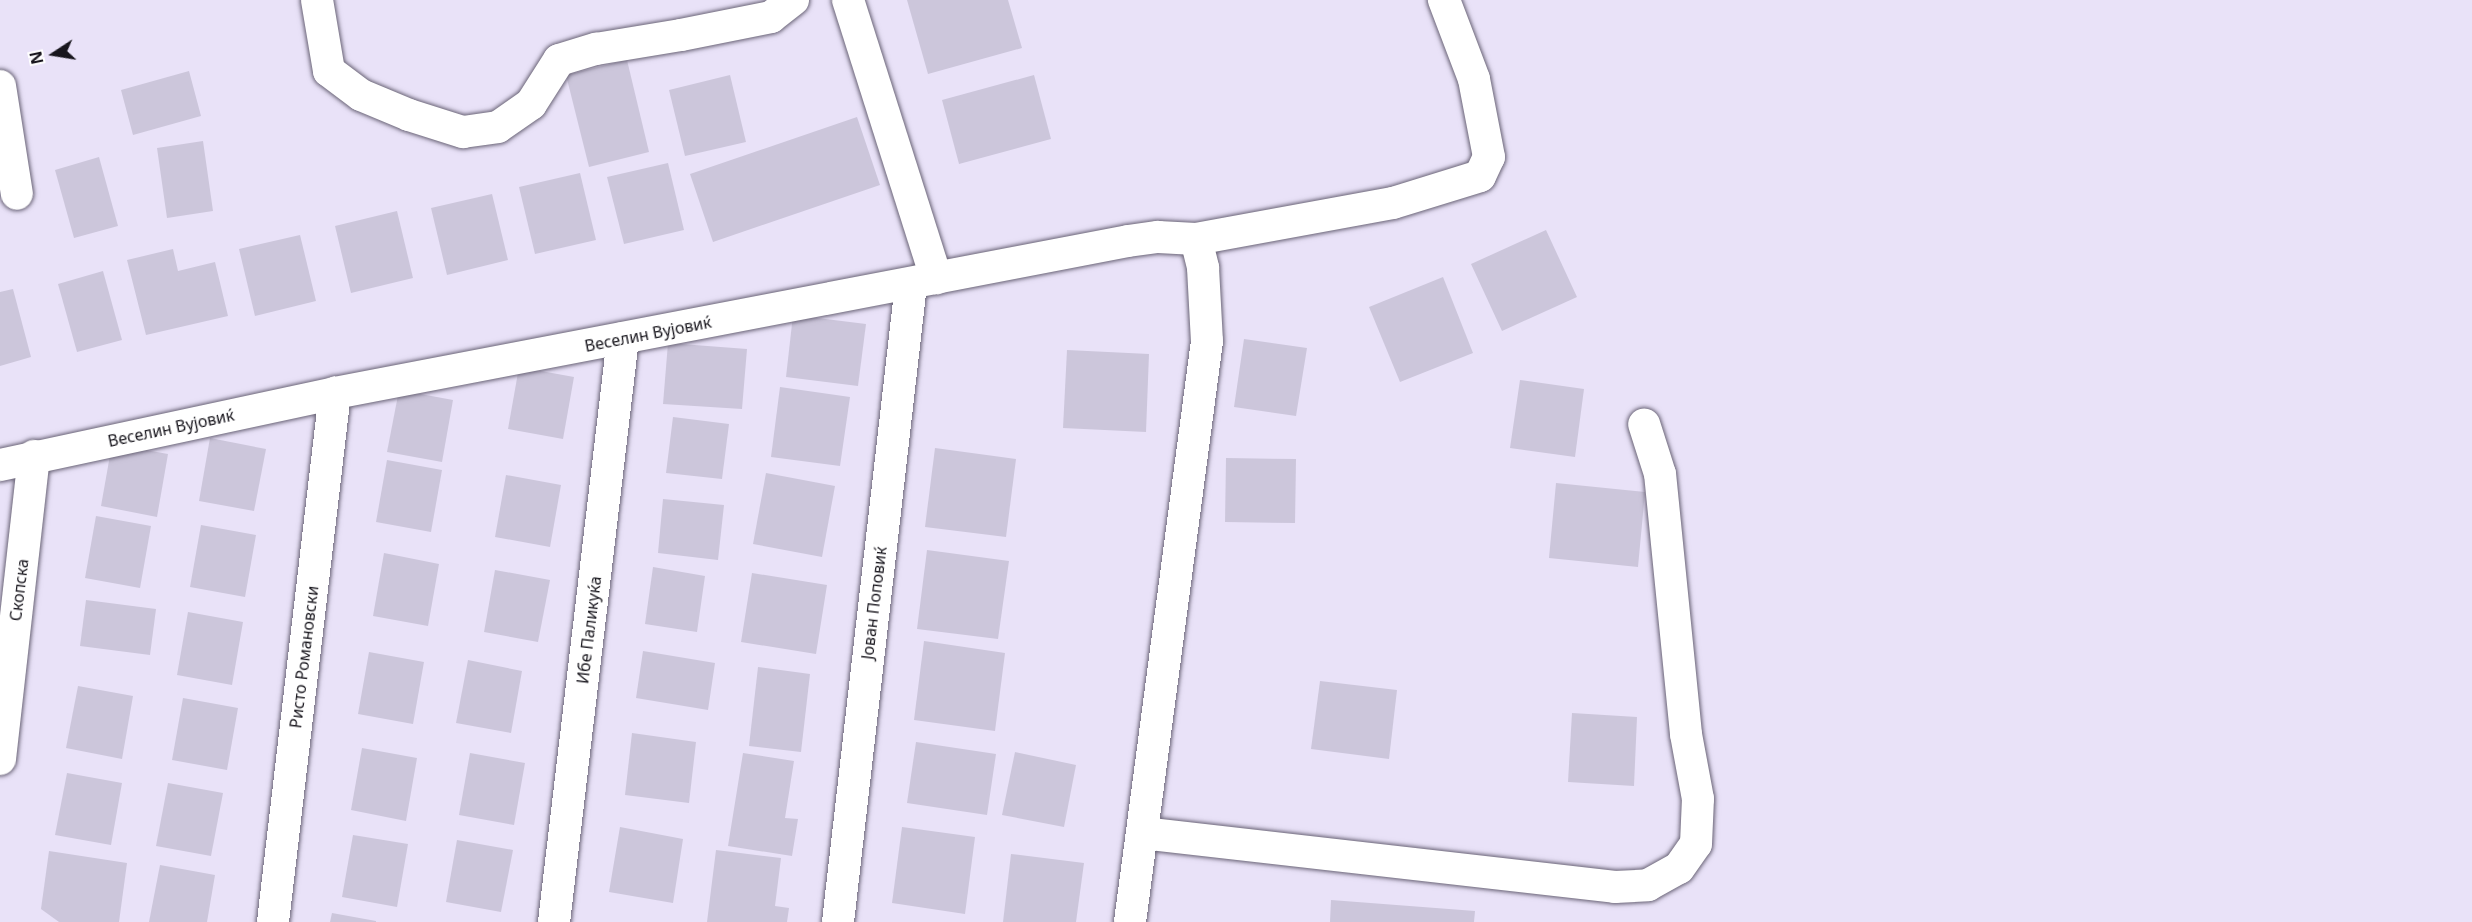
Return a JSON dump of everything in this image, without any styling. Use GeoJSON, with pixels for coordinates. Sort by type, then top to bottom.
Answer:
{"type":"FeatureCollection","features":[{"type":"Feature","properties":{"kind":"street"},"geometry":{"type":"LineString","coordinates":[[317,0],[329,71],[361,95],[409,115],[463,132],[498,127],[531,104],[559,60],[596,49],[771,17],[793,0]]}},
{"type":"Feature","properties":{"kind":"street"},"geometry":{"type":"LineString","coordinates":[[848,0],[924,281]]}},
{"type":"Feature","properties":{"kind":"street","name":"Веселин Вујовиќ"},"geometry":{"type":"LineString","coordinates":[[0,465],[336,393],[1128,241],[1158,237],[1196,238],[1393,203],[1480,176],[1486,167],[1488,157],[1474,79],[1444,0]]}},
{"type":"Feature","properties":{"kind":"street"},"geometry":{"type":"LineString","coordinates":[[0,86],[17,194]]}},
{"type":"Feature","properties":{"kind":"street"},"geometry":{"type":"LineString","coordinates":[[1130,922],[1207,341],[1203,268],[1196,238]]}},
{"type":"Feature","properties":{"kind":"street","name":"Јован Поповиќ"},"geometry":{"type":"LineString","coordinates":[[838,922],[924,281]]}},
{"type":"Feature","properties":{"kind":"street","name":"Ибе Паликуќа"},"geometry":{"type":"LineString","coordinates":[[554,922],[623,338]]}},
{"type":"Feature","properties":{"kind":"street","name":"Ристо Романовски"},"geometry":{"type":"LineString","coordinates":[[273,922],[336,393]]}},
{"type":"Feature","properties":{"kind":"street"},"geometry":{"type":"LineString","coordinates":[[1142,833],[1615,887],[1648,885],[1679,868],[1696,844],[1698,799],[1686,734],[1660,474],[1644,424]]}},
{"type":"Feature","properties":{"kind":"street","name":"Скопска"},"geometry":{"type":"LineString","coordinates":[[0,759],[34,456]]}},
{"type":"Feature","properties":{"kind":"building"},"geometry":{"type":"Polygon","coordinates":[[[907,0],[1008,0],[1022,48],[928,74],[907,0]]]}},
{"type":"Feature","properties":{"kind":"building"},"geometry":{"type":"Polygon","coordinates":[[[627,60],[649,152],[589,167],[566,75],[627,60]]]}},
{"type":"Feature","properties":{"kind":"building"},"geometry":{"type":"Polygon","coordinates":[[[189,71],[201,116],[133,135],[121,90],[189,71]]]}},
{"type":"Feature","properties":{"kind":"building"},"geometry":{"type":"Polygon","coordinates":[[[730,75],[746,142],[685,156],[669,90],[730,75]]]}},
{"type":"Feature","properties":{"kind":"building"},"geometry":{"type":"Polygon","coordinates":[[[1034,75],[1051,139],[959,164],[942,100],[1034,75]]]}},
{"type":"Feature","properties":{"kind":"building"},"geometry":{"type":"Polygon","coordinates":[[[857,117],[880,185],[713,242],[690,174],[857,117]]]}},
{"type":"Feature","properties":{"kind":"building"},"geometry":{"type":"Polygon","coordinates":[[[203,141],[213,211],[167,218],[157,148],[203,141]]]}},
{"type":"Feature","properties":{"kind":"building"},"geometry":{"type":"Polygon","coordinates":[[[99,157],[118,226],[74,238],[55,170],[99,157]]]}},
{"type":"Feature","properties":{"kind":"building"},"geometry":{"type":"Polygon","coordinates":[[[668,163],[684,230],[624,244],[607,177],[668,163]]]}},
{"type":"Feature","properties":{"kind":"building"},"geometry":{"type":"Polygon","coordinates":[[[580,173],[596,240],[535,254],[519,187],[580,173]]]}},
{"type":"Feature","properties":{"kind":"building"},"geometry":{"type":"Polygon","coordinates":[[[492,194],[508,260],[447,275],[431,208],[492,194]]]}},
{"type":"Feature","properties":{"kind":"building"},"geometry":{"type":"Polygon","coordinates":[[[397,211],[413,278],[351,293],[335,226],[397,211]]]}},
{"type":"Feature","properties":{"kind":"building"},"geometry":{"type":"Polygon","coordinates":[[[1546,230],[1577,297],[1502,331],[1471,264],[1546,230]]]}},
{"type":"Feature","properties":{"kind":"building"},"geometry":{"type":"Polygon","coordinates":[[[300,235],[316,301],[255,316],[239,249],[300,235]]]}},
{"type":"Feature","properties":{"kind":"building"},"geometry":{"type":"Polygon","coordinates":[[[173,249],[178,271],[215,262],[228,316],[146,335],[127,260],[173,249]]]}},
{"type":"Feature","properties":{"kind":"building"},"geometry":{"type":"Polygon","coordinates":[[[103,271],[122,340],[77,352],[58,284],[103,271]]]}},
{"type":"Feature","properties":{"kind":"building"},"geometry":{"type":"Polygon","coordinates":[[[1443,277],[1473,353],[1400,382],[1369,307],[1443,277]]]}},
{"type":"Feature","properties":{"kind":"building"},"geometry":{"type":"Polygon","coordinates":[[[13,289],[31,357],[0,366],[0,292],[13,289]]]}},
{"type":"Feature","properties":{"kind":"building"},"geometry":{"type":"Polygon","coordinates":[[[793,315],[866,324],[858,386],[786,377],[793,315]]]}},
{"type":"Feature","properties":{"kind":"building"},"geometry":{"type":"Polygon","coordinates":[[[1244,339],[1307,348],[1296,416],[1234,407],[1244,339]]]}},
{"type":"Feature","properties":{"kind":"building"},"geometry":{"type":"Polygon","coordinates":[[[668,343],[747,349],[742,409],[663,404],[668,343]]]}},
{"type":"Feature","properties":{"kind":"building"},"geometry":{"type":"Polygon","coordinates":[[[1067,350],[1149,354],[1146,432],[1063,428],[1067,350]]]}},
{"type":"Feature","properties":{"kind":"building"},"geometry":{"type":"Polygon","coordinates":[[[519,367],[574,377],[563,439],[508,429],[519,367]]]}},
{"type":"Feature","properties":{"kind":"building"},"geometry":{"type":"Polygon","coordinates":[[[1520,380],[1584,389],[1575,457],[1510,448],[1520,380]]]}},
{"type":"Feature","properties":{"kind":"building"},"geometry":{"type":"Polygon","coordinates":[[[780,387],[850,397],[840,466],[771,457],[780,387]]]}},
{"type":"Feature","properties":{"kind":"building"},"geometry":{"type":"Polygon","coordinates":[[[399,390],[453,400],[442,462],[387,452],[399,390]]]}},
{"type":"Feature","properties":{"kind":"building"},"geometry":{"type":"Polygon","coordinates":[[[673,417],[729,424],[722,479],[666,473],[673,417]]]}},
{"type":"Feature","properties":{"kind":"building"},"geometry":{"type":"Polygon","coordinates":[[[210,438],[266,449],[254,511],[199,501],[210,438]]]}},
{"type":"Feature","properties":{"kind":"building"},"geometry":{"type":"Polygon","coordinates":[[[112,444],[168,454],[157,517],[101,506],[112,444]]]}},
{"type":"Feature","properties":{"kind":"building"},"geometry":{"type":"Polygon","coordinates":[[[935,448],[1016,459],[1006,537],[925,527],[935,448]]]}},
{"type":"Feature","properties":{"kind":"building"},"geometry":{"type":"Polygon","coordinates":[[[1226,458],[1296,459],[1295,523],[1225,522],[1226,458]]]}},
{"type":"Feature","properties":{"kind":"building"},"geometry":{"type":"Polygon","coordinates":[[[387,460],[442,470],[431,532],[376,522],[387,460]]]}},
{"type":"Feature","properties":{"kind":"building"},"geometry":{"type":"Polygon","coordinates":[[[766,473],[835,486],[822,557],[753,544],[766,473]]]}},
{"type":"Feature","properties":{"kind":"building"},"geometry":{"type":"Polygon","coordinates":[[[506,475],[561,485],[550,547],[495,537],[506,475]]]}},
{"type":"Feature","properties":{"kind":"building"},"geometry":{"type":"Polygon","coordinates":[[[1556,483],[1645,492],[1638,567],[1549,558],[1556,483]]]}},
{"type":"Feature","properties":{"kind":"building"},"geometry":{"type":"Polygon","coordinates":[[[663,499],[724,505],[718,560],[658,553],[663,499]]]}},
{"type":"Feature","properties":{"kind":"building"},"geometry":{"type":"Polygon","coordinates":[[[96,516],[151,526],[140,588],[85,578],[96,516]]]}},
{"type":"Feature","properties":{"kind":"building"},"geometry":{"type":"Polygon","coordinates":[[[201,525],[256,535],[245,597],[190,587],[201,525]]]}},
{"type":"Feature","properties":{"kind":"building"},"geometry":{"type":"Polygon","coordinates":[[[927,550],[1009,561],[998,639],[917,629],[927,550]]]}},
{"type":"Feature","properties":{"kind":"building"},"geometry":{"type":"Polygon","coordinates":[[[384,553],[439,564],[428,626],[373,616],[384,553]]]}},
{"type":"Feature","properties":{"kind":"building"},"geometry":{"type":"Polygon","coordinates":[[[653,567],[705,576],[697,632],[645,624],[653,567]]]}},
{"type":"Feature","properties":{"kind":"building"},"geometry":{"type":"Polygon","coordinates":[[[495,570],[550,580],[538,642],[484,632],[495,570]]]}},
{"type":"Feature","properties":{"kind":"building"},"geometry":{"type":"Polygon","coordinates":[[[752,573],[827,585],[816,654],[741,642],[752,573]]]}},
{"type":"Feature","properties":{"kind":"building"},"geometry":{"type":"Polygon","coordinates":[[[86,600],[156,609],[150,655],[80,646],[86,600]]]}},
{"type":"Feature","properties":{"kind":"building"},"geometry":{"type":"Polygon","coordinates":[[[188,612],[243,622],[232,685],[177,675],[188,612]]]}},
{"type":"Feature","properties":{"kind":"building"},"geometry":{"type":"Polygon","coordinates":[[[924,641],[1005,653],[995,731],[914,720],[924,641]]]}},
{"type":"Feature","properties":{"kind":"building"},"geometry":{"type":"Polygon","coordinates":[[[643,651],[715,663],[708,710],[636,698],[643,651]]]}},
{"type":"Feature","properties":{"kind":"building"},"geometry":{"type":"Polygon","coordinates":[[[369,652],[424,662],[413,724],[358,714],[369,652]]]}},
{"type":"Feature","properties":{"kind":"building"},"geometry":{"type":"Polygon","coordinates":[[[468,660],[522,671],[511,733],[456,723],[468,660]]]}},
{"type":"Feature","properties":{"kind":"building"},"geometry":{"type":"Polygon","coordinates":[[[758,667],[810,674],[801,752],[749,746],[758,667]]]}},
{"type":"Feature","properties":{"kind":"building"},"geometry":{"type":"Polygon","coordinates":[[[1320,681],[1397,690],[1389,759],[1311,749],[1320,681]]]}},
{"type":"Feature","properties":{"kind":"building"},"geometry":{"type":"Polygon","coordinates":[[[78,686],[133,696],[122,759],[66,748],[78,686]]]}},
{"type":"Feature","properties":{"kind":"building"},"geometry":{"type":"Polygon","coordinates":[[[183,698],[238,708],[227,770],[172,760],[183,698]]]}},
{"type":"Feature","properties":{"kind":"building"},"geometry":{"type":"Polygon","coordinates":[[[1572,713],[1637,717],[1634,786],[1568,782],[1572,713]]]}},
{"type":"Feature","properties":{"kind":"building"},"geometry":{"type":"Polygon","coordinates":[[[632,733],[696,742],[689,803],[625,795],[632,733]]]}},
{"type":"Feature","properties":{"kind":"building"},"geometry":{"type":"Polygon","coordinates":[[[916,742],[996,754],[987,815],[907,803],[916,742]]]}},
{"type":"Feature","properties":{"kind":"building"},"geometry":{"type":"Polygon","coordinates":[[[362,748],[417,758],[406,821],[351,810],[362,748]]]}},
{"type":"Feature","properties":{"kind":"building"},"geometry":{"type":"Polygon","coordinates":[[[1015,752],[1076,765],[1064,827],[1002,815],[1015,752]]]}},
{"type":"Feature","properties":{"kind":"building"},"geometry":{"type":"Polygon","coordinates":[[[470,753],[525,763],[514,825],[459,815],[470,753]]]}},
{"type":"Feature","properties":{"kind":"building"},"geometry":{"type":"Polygon","coordinates":[[[743,753],[794,761],[785,818],[798,819],[792,856],[728,846],[743,753]]]}},
{"type":"Feature","properties":{"kind":"building"},"geometry":{"type":"Polygon","coordinates":[[[67,773],[122,783],[111,845],[55,835],[67,773]]]}},
{"type":"Feature","properties":{"kind":"building"},"geometry":{"type":"Polygon","coordinates":[[[168,783],[223,793],[211,856],[156,846],[168,783]]]}},
{"type":"Feature","properties":{"kind":"building"},"geometry":{"type":"Polygon","coordinates":[[[620,827],[683,839],[673,903],[609,892],[620,827]]]}},
{"type":"Feature","properties":{"kind":"building"},"geometry":{"type":"Polygon","coordinates":[[[902,827],[975,837],[965,914],[892,903],[902,827]]]}},
{"type":"Feature","properties":{"kind":"building"},"geometry":{"type":"Polygon","coordinates":[[[353,835],[408,844],[397,907],[342,897],[353,835]]]}},
{"type":"Feature","properties":{"kind":"building"},"geometry":{"type":"Polygon","coordinates":[[[457,840],[513,850],[501,912],[446,902],[457,840]]]}},
{"type":"Feature","properties":{"kind":"building"},"geometry":{"type":"Polygon","coordinates":[[[716,850],[781,858],[775,906],[789,908],[787,922],[707,922],[716,850]]]}},
{"type":"Feature","properties":{"kind":"building"},"geometry":{"type":"Polygon","coordinates":[[[49,851],[127,863],[119,922],[59,922],[41,909],[49,851]]]}},
{"type":"Feature","properties":{"kind":"building"},"geometry":{"type":"Polygon","coordinates":[[[1011,854],[1084,863],[1076,922],[1003,922],[1011,854]]]}},
{"type":"Feature","properties":{"kind":"building"},"geometry":{"type":"Polygon","coordinates":[[[160,865],[215,875],[207,922],[149,922],[160,865]]]}},
{"type":"Feature","properties":{"kind":"building"},"geometry":{"type":"Polygon","coordinates":[[[1331,900],[1475,911],[1474,922],[1330,922],[1331,900]]]}},
{"type":"Feature","properties":{"kind":"building"},"geometry":{"type":"Polygon","coordinates":[[[332,913],[376,921],[376,922],[330,922],[332,913]]]}}]}
